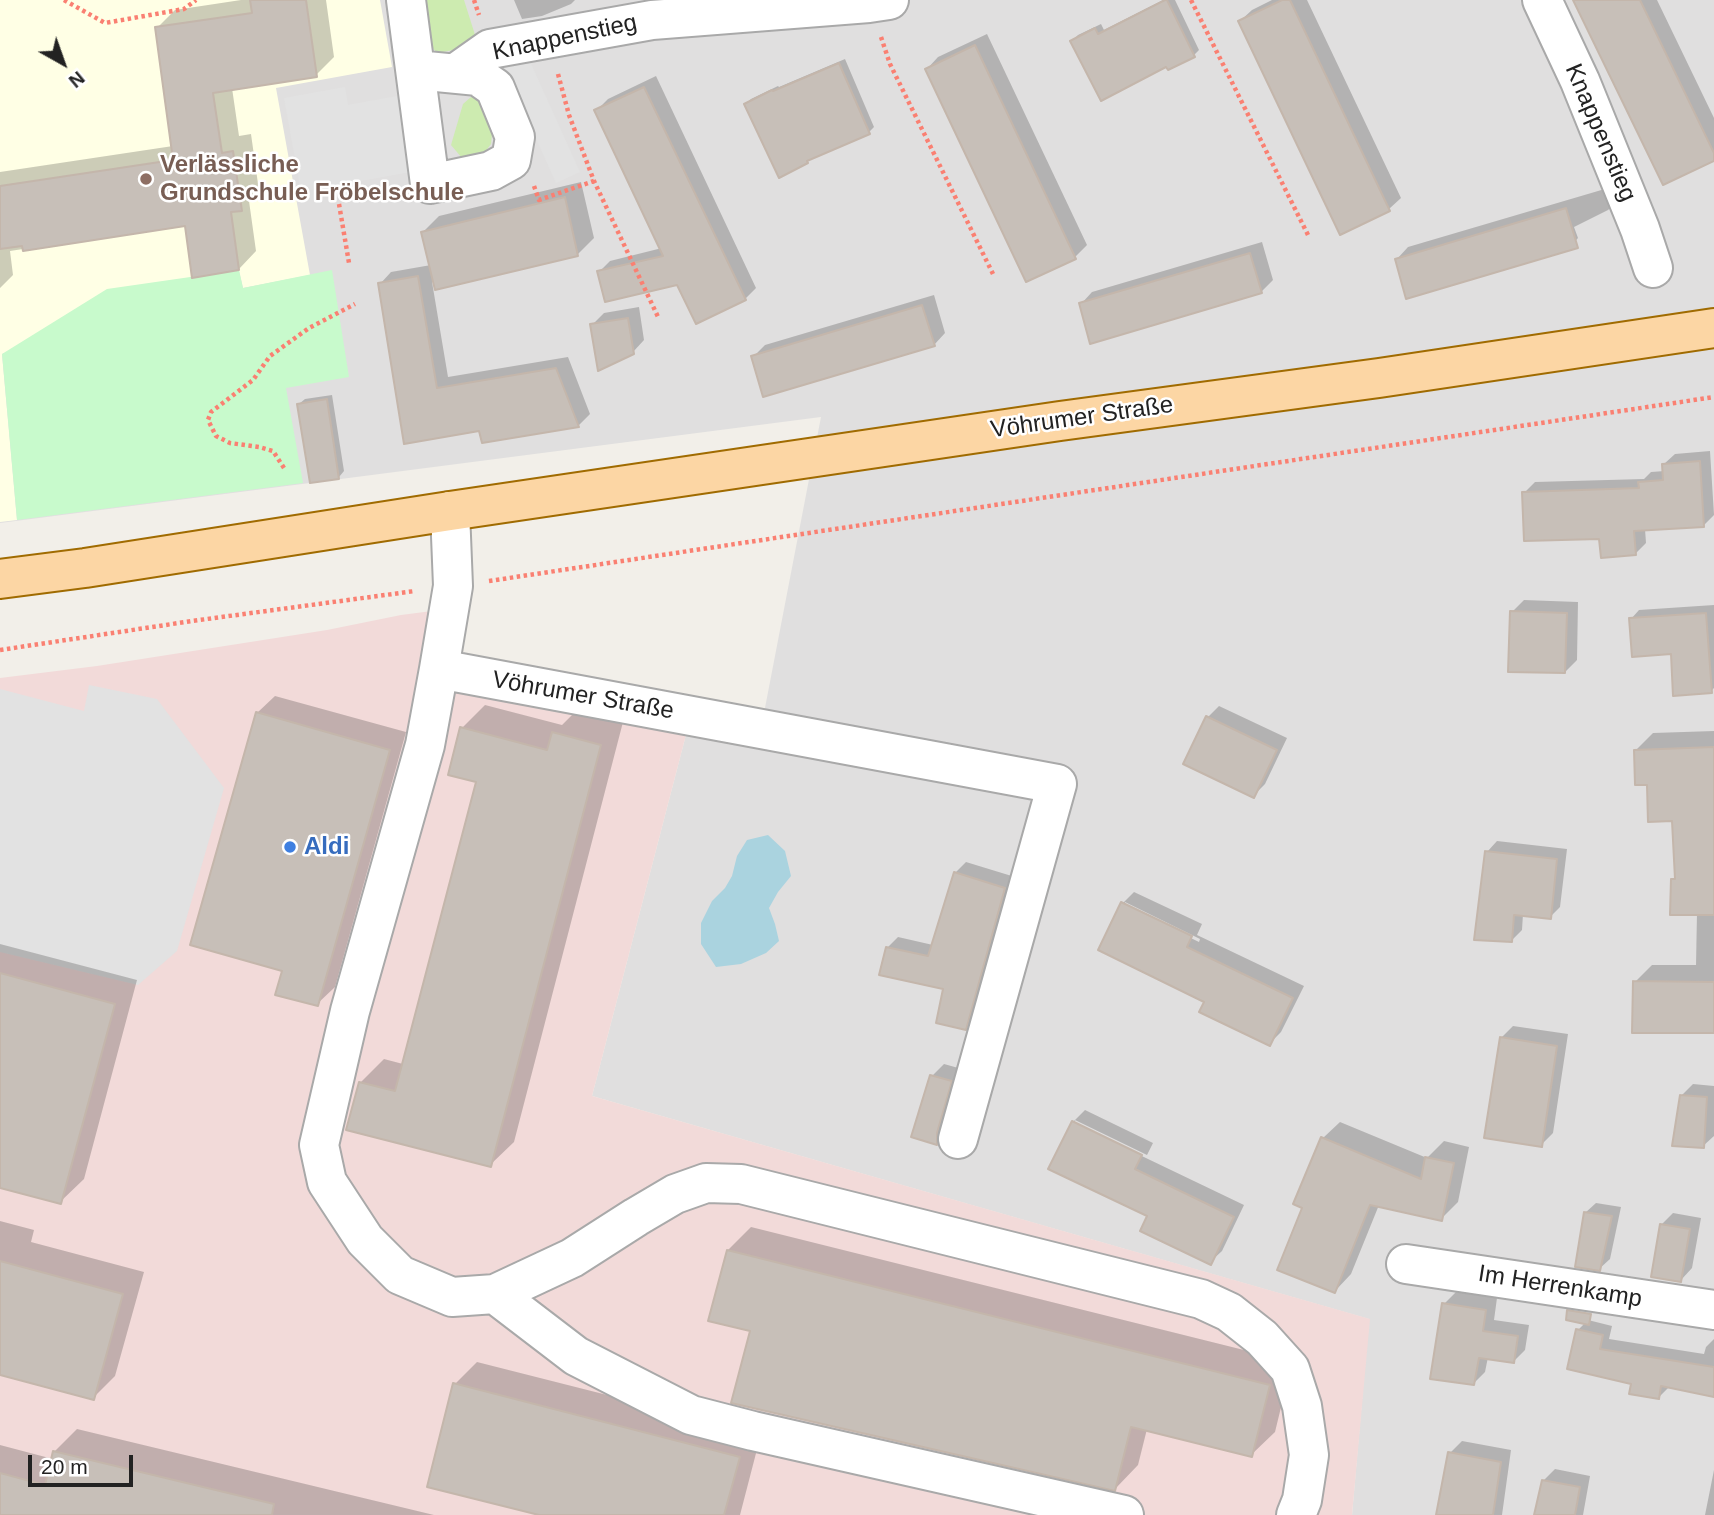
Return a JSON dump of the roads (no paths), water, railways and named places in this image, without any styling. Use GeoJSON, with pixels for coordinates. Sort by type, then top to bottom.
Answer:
{"type":"FeatureCollection","features":[{"type":"Feature","properties":{"kind":"main road","name":"Vöhrumer Straße"},"geometry":{"type":"LineString","coordinates":[[0,579],[1060,421],[1379,378],[1714,328]]}},
{"type":"Feature","properties":{"kind":"street"},"geometry":{"type":"LineString","coordinates":[[406,0],[430,184],[491,170],[511,160],[516,137],[495,88],[478,76],[416,70]]}},
{"type":"Feature","properties":{"kind":"street","name":"Knappenstieg"},"geometry":{"type":"LineString","coordinates":[[1542,0],[1580,81],[1653,268]]}},
{"type":"Feature","properties":{"kind":"street","name":"Knappenstieg"},"geometry":{"type":"LineString","coordinates":[[456,73],[490,49],[652,20],[879,2]]}},
{"type":"Feature","properties":{"kind":"street"},"geometry":{"type":"LineString","coordinates":[[450,511],[453,586],[425,745],[350,1011],[319,1145],[327,1182],[365,1240],[400,1275],[452,1297],[495,1294],[572,1258],[676,1194],[706,1183],[741,1184],[1201,1299],[1240,1320],[1262,1338],[1290,1370],[1303,1406],[1309,1455],[1296,1515]]}},
{"type":"Feature","properties":{"kind":"street","name":"Vöhrumer Straße"},"geometry":{"type":"LineString","coordinates":[[439,669],[1057,783],[958,1139]]}},
{"type":"Feature","properties":{"kind":"street","name":"Im Herrenkamp"},"geometry":{"type":"LineString","coordinates":[[1406,1264],[1714,1310]]}},
{"type":"Feature","properties":{"kind":"street"},"geometry":{"type":"LineString","coordinates":[[495,1294],[576,1356],[691,1415],[1124,1515]]}},
{"type":"Feature","properties":{"kind":"water"},"geometry":{"type":"Polygon","coordinates":[[[768,835],[785,851],[791,876],[769,908],[779,941],[766,953],[741,964],[716,967],[701,944],[701,923],[712,901],[732,876],[737,856],[747,840],[768,835]]]}},
{"type":"Feature","properties":{"kind":"place","name":"Verlässliche Grundschule Fröbelschule"},"geometry":{"type":"Point","coordinates":[146,179]}},
{"type":"Feature","properties":{"kind":"place","name":"Aldi"},"geometry":{"type":"Point","coordinates":[290,847]}}]}
